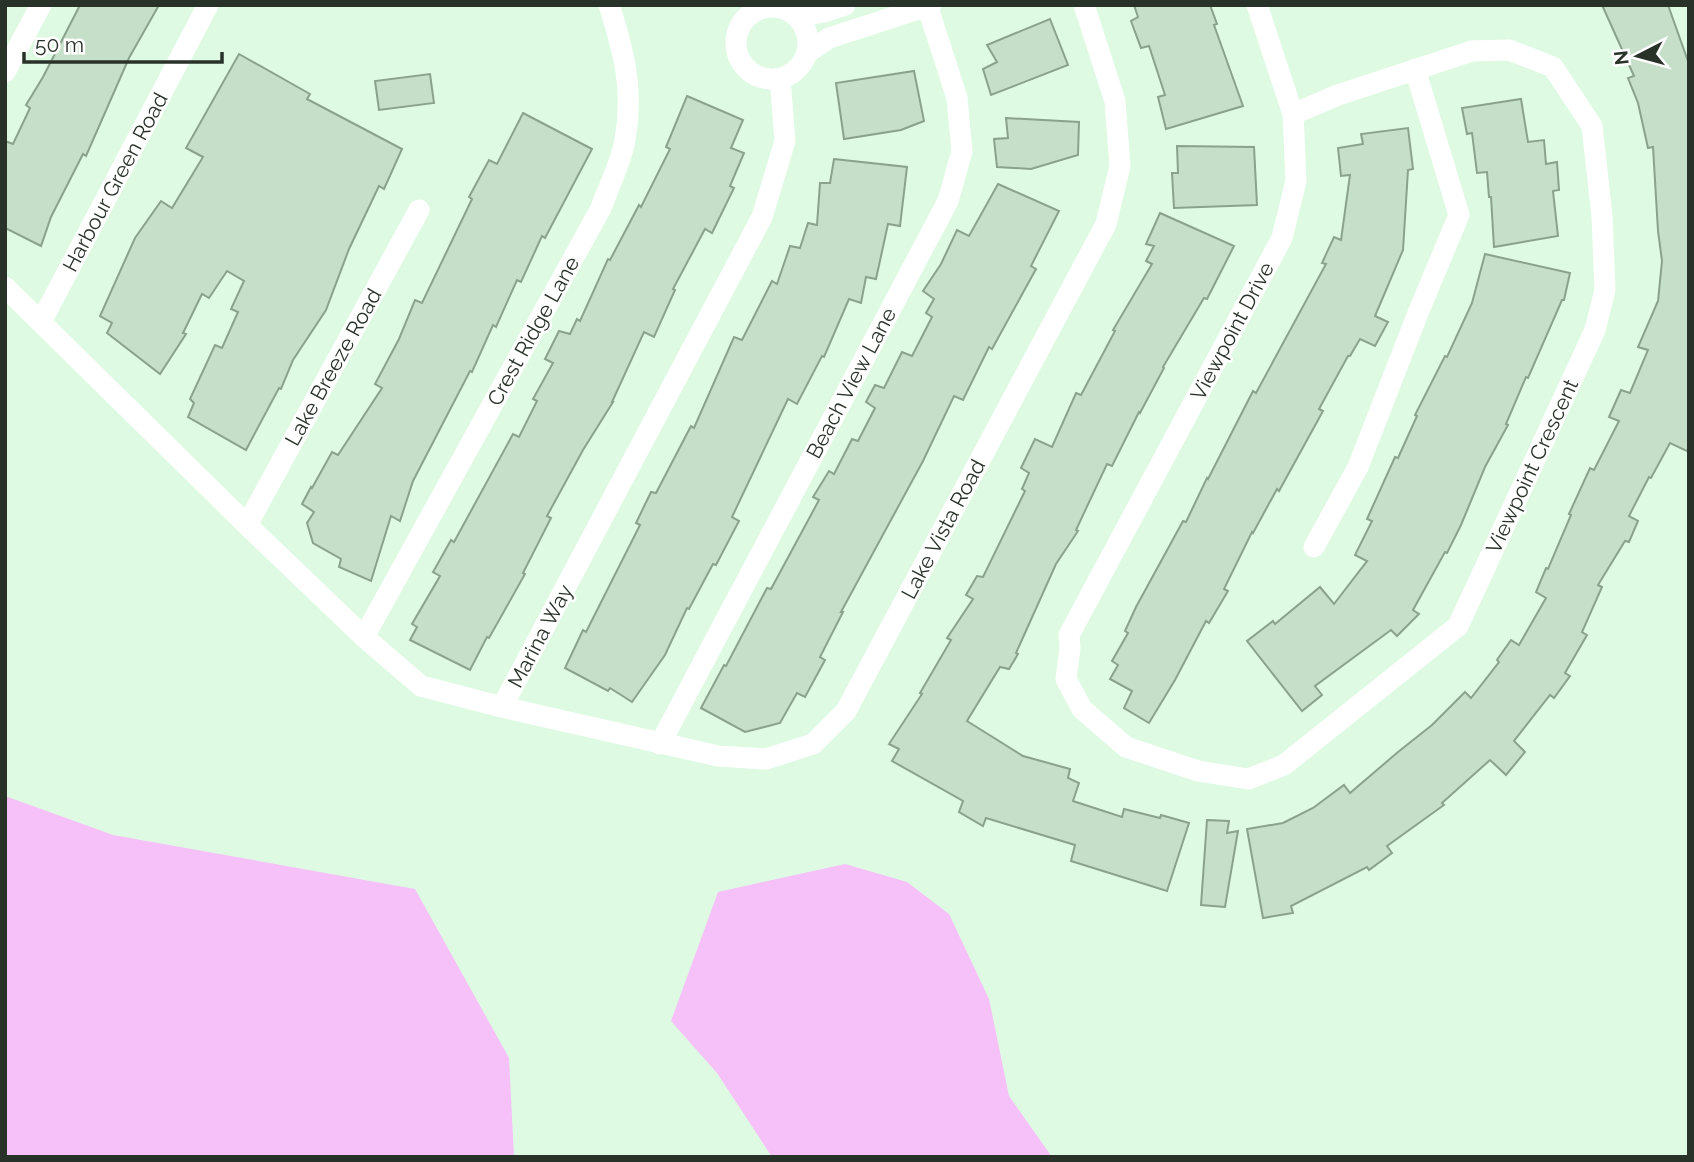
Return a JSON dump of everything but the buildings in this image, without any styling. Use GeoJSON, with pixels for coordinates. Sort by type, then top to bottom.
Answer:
{"type":"FeatureCollection","features":[{"type":"Feature","properties":{"kind":"street"},"geometry":{"type":"LineString","coordinates":[[5,72],[41,5]]}},
{"type":"Feature","properties":{"kind":"street","name":"Harbour Green Road"},"geometry":{"type":"LineString","coordinates":[[41,322],[208,5]]}},
{"type":"Feature","properties":{"kind":"street","name":"Crest Ridge Lane"},"geometry":{"type":"LineString","coordinates":[[364,637],[601,208],[625,142],[629,98],[623,50],[609,5]]}},
{"type":"Feature","properties":{"kind":"street"},"geometry":{"type":"LineString","coordinates":[[797,16],[824,12],[845,5]]}},
{"type":"Feature","properties":{"kind":"street","name":"Lake Vista Road"},"geometry":{"type":"LineString","coordinates":[[502,708],[718,757],[766,759],[813,744],[846,711],[1106,224],[1120,166],[1115,101],[1084,5]]}},
{"type":"Feature","properties":{"kind":"street","name":"Viewpoint Drive"},"geometry":{"type":"LineString","coordinates":[[1069,635],[1282,238],[1296,181],[1293,114],[1257,5]]}},
{"type":"Feature","properties":{"kind":"street"},"geometry":{"type":"LineString","coordinates":[[764,6],[774,6],[797,16],[806,28],[809,40],[801,65],[792,74],[771,80],[759,77],[745,67],[738,57],[737,32],[752,12],[764,6]]}},
{"type":"Feature","properties":{"kind":"street"},"geometry":{"type":"LineString","coordinates":[[807,53],[829,38],[928,6]]}},
{"type":"Feature","properties":{"kind":"street","name":"Beach View Lane"},"geometry":{"type":"LineString","coordinates":[[660,744],[948,201],[962,151],[957,98],[928,6]]}},
{"type":"Feature","properties":{"kind":"street","name":"Viewpoint Crescent"},"geometry":{"type":"LineString","coordinates":[[1069,635],[1066,680],[1082,709],[1126,747],[1198,771],[1248,779],[1284,765],[1458,626],[1595,330],[1605,290],[1602,216],[1591,126],[1553,67],[1509,50],[1472,51],[1338,95],[1293,114]]}},
{"type":"Feature","properties":{"kind":"street"},"geometry":{"type":"LineString","coordinates":[[1314,547],[1358,467],[1418,313],[1460,215],[1415,69]]}},
{"type":"Feature","properties":{"kind":"street","name":"Marina Way"},"geometry":{"type":"LineString","coordinates":[[5,286],[247,525],[364,637],[421,686],[502,708],[762,218],[785,141],[780,79]]}},
{"type":"Feature","properties":{"kind":"street","name":"Lake Breeze Road"},"geometry":{"type":"LineString","coordinates":[[247,525],[419,210]]}},
{"type":"Feature","properties":{"kind":"shaded area"},"geometry":{"type":"Polygon","coordinates":[[[5,796],[113,835],[415,889],[509,1058],[514,1157],[5,1157],[5,796]]]}},
{"type":"Feature","properties":{"kind":"shaded area"},"geometry":{"type":"Polygon","coordinates":[[[845,864],[907,882],[949,914],[989,999],[1009,1096],[1052,1157],[772,1157],[717,1073],[671,1021],[718,892],[845,864]]]}}]}
